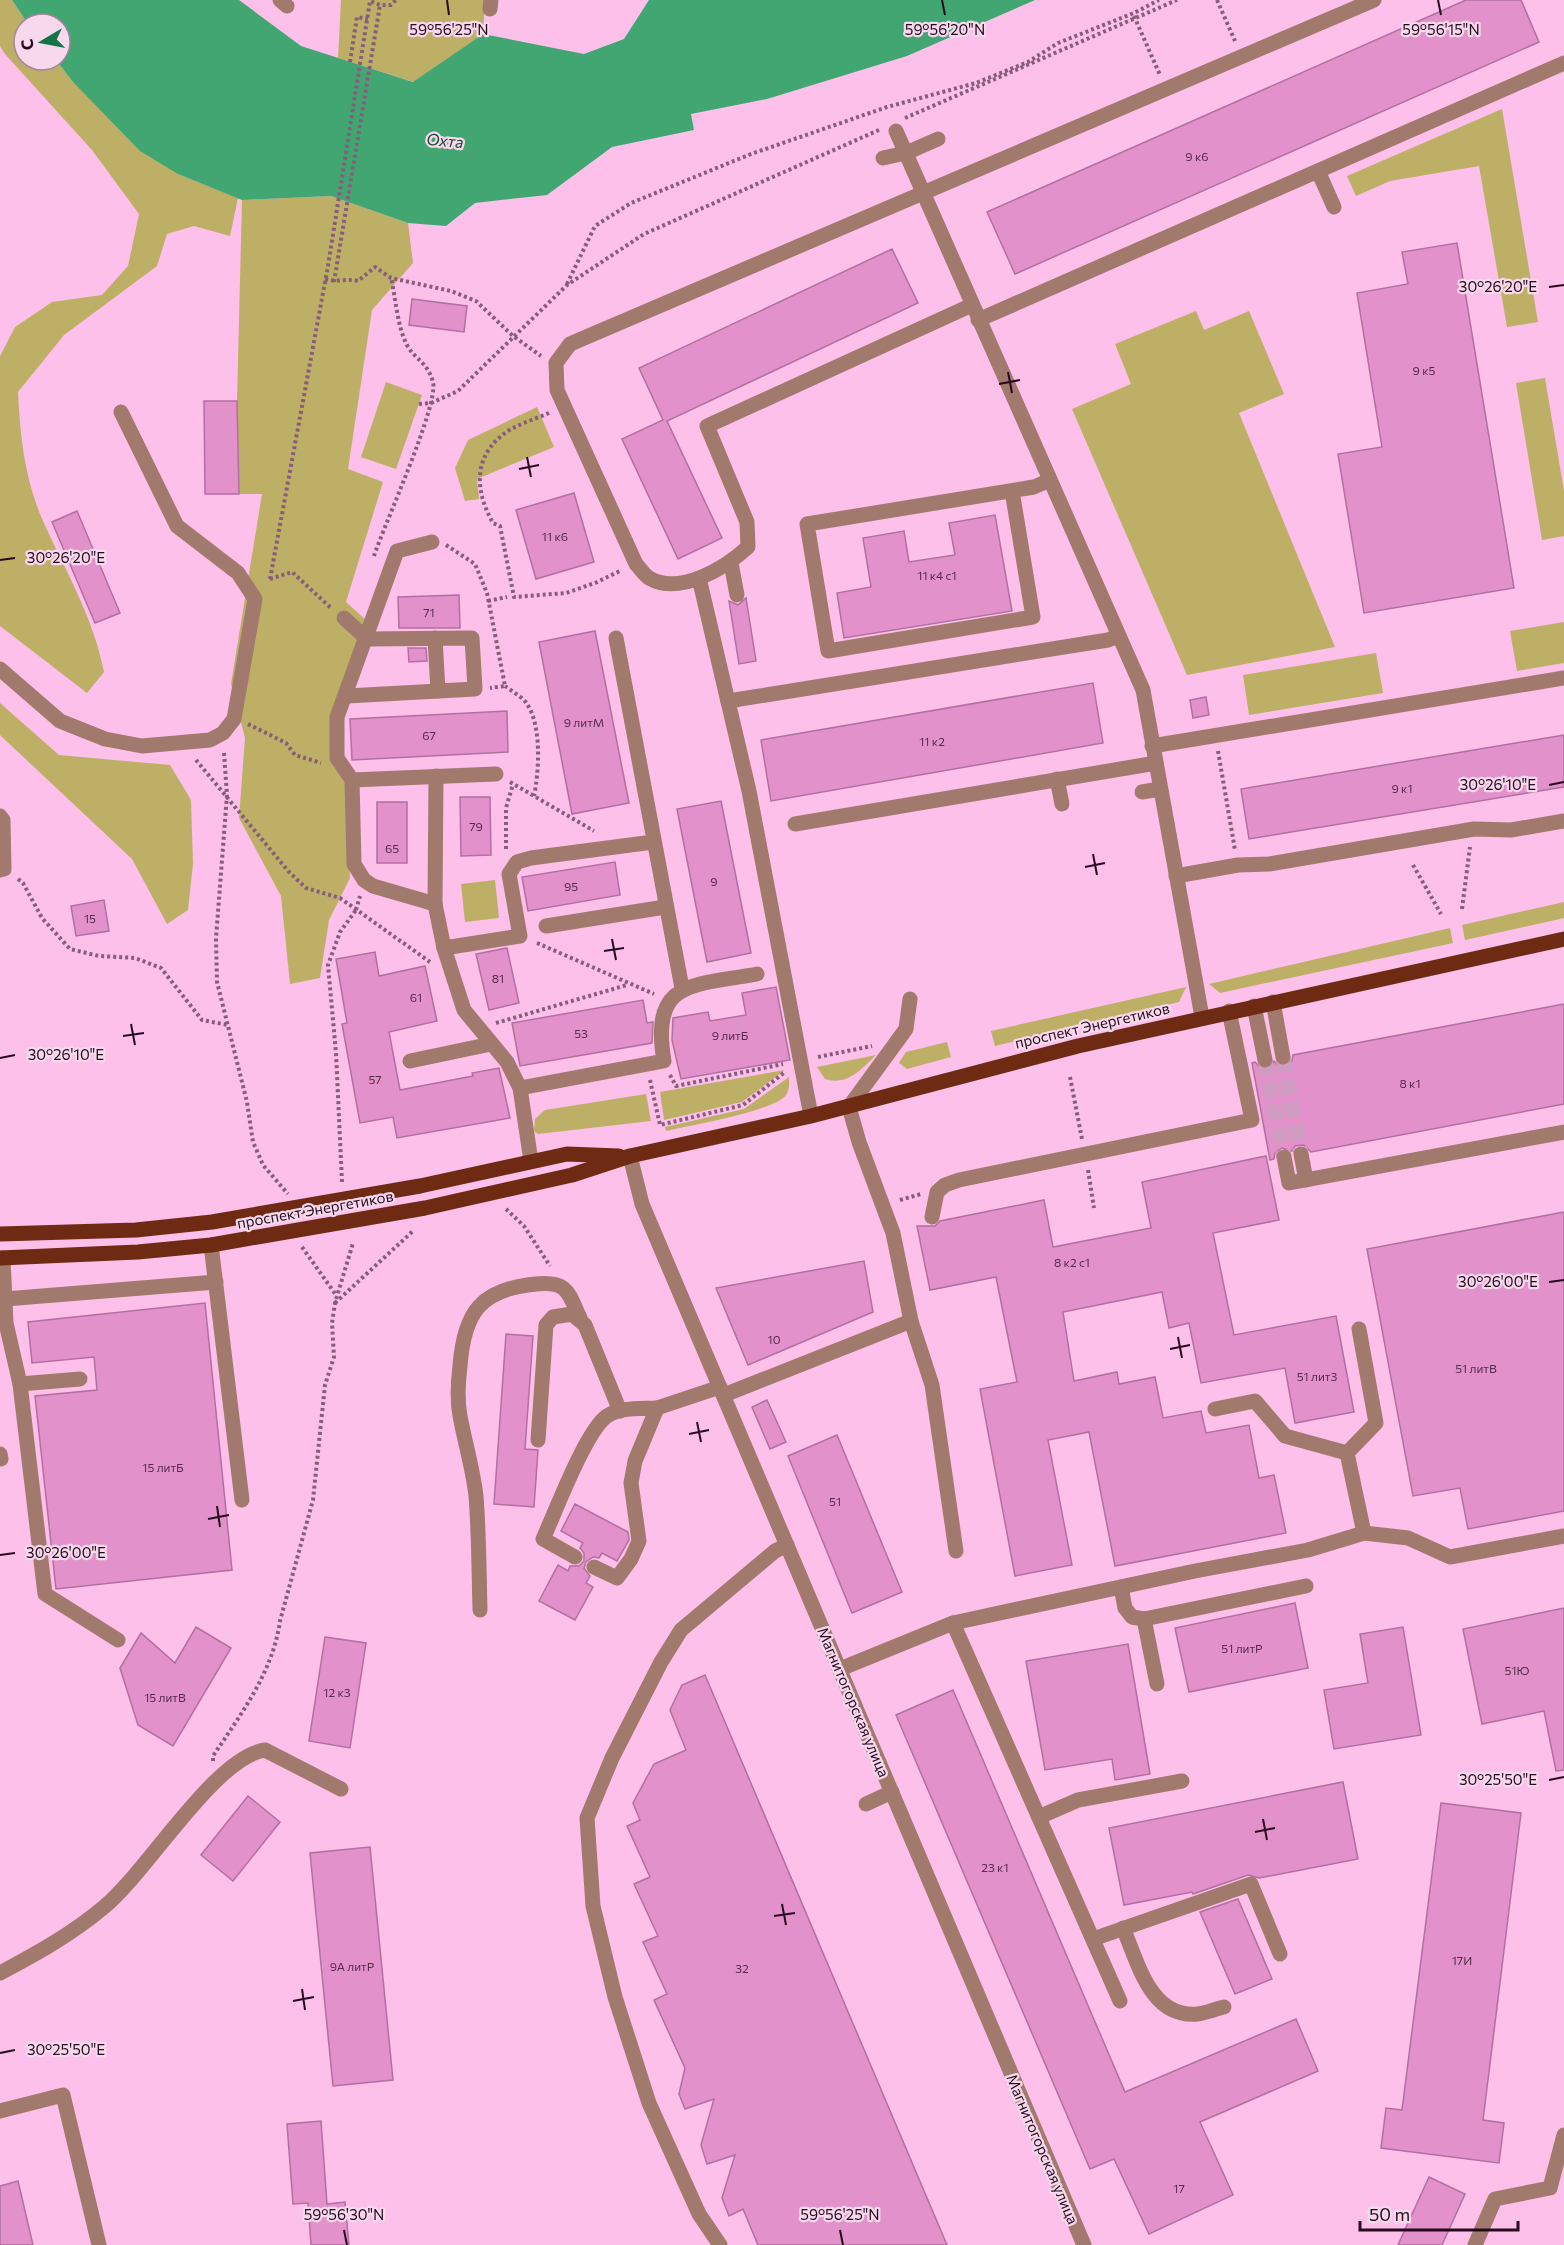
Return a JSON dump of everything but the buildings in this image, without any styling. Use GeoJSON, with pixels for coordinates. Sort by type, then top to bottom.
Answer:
{"type":"FeatureCollection","features":[{"type":"Feature","properties":{"kind":"main road","name":"проспект Энергетиков"},"geometry":{"type":"LineString","coordinates":[[2,1258],[138,1252],[211,1245],[425,1208],[572,1175],[630,1156],[849,1107],[978,1070],[1202,1017],[1564,939]]}},
{"type":"Feature","properties":{"kind":"main road","name":"проспект Энергетиков"},"geometry":{"type":"LineString","coordinates":[[0,1234],[136,1230],[212,1222],[408,1189],[567,1154],[630,1156]]}},
{"type":"Feature","properties":{"kind":"street"},"geometry":{"type":"LineString","coordinates":[[1374,0],[570,344],[556,363],[556,382],[564,405],[636,564],[648,577],[663,584],[680,583],[699,578],[731,563],[748,547],[747,522],[707,426],[975,312],[1318,171],[1564,63]]}},
{"type":"Feature","properties":{"kind":"street"},"geometry":{"type":"LineString","coordinates":[[893,126],[1143,690],[1202,1017]]}},
{"type":"Feature","properties":{"kind":"street"},"geometry":{"type":"LineString","coordinates":[[884,158],[906,153],[938,139]]}},
{"type":"Feature","properties":{"kind":"street"},"geometry":{"type":"LineString","coordinates":[[1318,171],[1334,207]]}},
{"type":"Feature","properties":{"kind":"street"},"geometry":{"type":"LineString","coordinates":[[0,669],[60,721],[105,739],[142,746],[210,740],[223,733],[234,719],[255,599],[238,573],[177,526],[121,412]]}},
{"type":"Feature","properties":{"kind":"street"},"geometry":{"type":"LineString","coordinates":[[1012,491],[1033,616],[828,651],[807,524],[1012,491],[1034,487],[1050,480]]}},
{"type":"Feature","properties":{"kind":"street"},"geometry":{"type":"LineString","coordinates":[[432,542],[397,551],[337,717],[338,758],[352,780],[354,864],[364,880],[372,886],[435,904]]}},
{"type":"Feature","properties":{"kind":"street"},"geometry":{"type":"LineString","coordinates":[[731,563],[737,595]]}},
{"type":"Feature","properties":{"kind":"street"},"geometry":{"type":"LineString","coordinates":[[699,578],[749,791],[811,1116]]}},
{"type":"Feature","properties":{"kind":"street"},"geometry":{"type":"LineString","coordinates":[[344,618],[367,639],[472,638],[475,689],[346,696]]}},
{"type":"Feature","properties":{"kind":"street"},"geometry":{"type":"LineString","coordinates":[[728,701],[1096,642],[1118,636]]}},
{"type":"Feature","properties":{"kind":"street"},"geometry":{"type":"LineString","coordinates":[[435,638],[438,691]]}},
{"type":"Feature","properties":{"kind":"street"},"geometry":{"type":"LineString","coordinates":[[616,638],[681,988]]}},
{"type":"Feature","properties":{"kind":"street"},"geometry":{"type":"LineString","coordinates":[[1152,746],[1564,678]]}},
{"type":"Feature","properties":{"kind":"street"},"geometry":{"type":"LineString","coordinates":[[795,824],[1156,763]]}},
{"type":"Feature","properties":{"kind":"street"},"geometry":{"type":"LineString","coordinates":[[352,780],[496,774]]}},
{"type":"Feature","properties":{"kind":"street"},"geometry":{"type":"LineString","coordinates":[[436,776],[435,904],[444,948],[464,1010],[479,1031],[507,1062],[520,1088],[531,1161]]}},
{"type":"Feature","properties":{"kind":"street"},"geometry":{"type":"LineString","coordinates":[[1057,779],[1062,804]]}},
{"type":"Feature","properties":{"kind":"street"},"geometry":{"type":"LineString","coordinates":[[1142,792],[1160,789]]}},
{"type":"Feature","properties":{"kind":"street"},"geometry":{"type":"LineString","coordinates":[[0,816],[3,820],[2,870]]}},
{"type":"Feature","properties":{"kind":"street"},"geometry":{"type":"LineString","coordinates":[[1176,876],[1238,865],[1269,864],[1474,829],[1511,830],[1564,820]]}},
{"type":"Feature","properties":{"kind":"street"},"geometry":{"type":"LineString","coordinates":[[444,948],[520,936],[508,874],[517,862],[531,858],[653,842]]}},
{"type":"Feature","properties":{"kind":"street"},"geometry":{"type":"LineString","coordinates":[[546,926],[665,907]]}},
{"type":"Feature","properties":{"kind":"street"},"geometry":{"type":"LineString","coordinates":[[520,1088],[664,1061],[659,1033],[663,1009],[681,988],[757,974]]}},
{"type":"Feature","properties":{"kind":"street"},"geometry":{"type":"LineString","coordinates":[[910,999],[906,1029],[849,1107],[859,1143],[893,1233],[911,1321],[932,1385],[956,1551]]}},
{"type":"Feature","properties":{"kind":"street"},"geometry":{"type":"LineString","coordinates":[[1273,1002],[1283,1057]]}},
{"type":"Feature","properties":{"kind":"street"},"geometry":{"type":"LineString","coordinates":[[1254,1006],[1265,1060]]}},
{"type":"Feature","properties":{"kind":"street"},"geometry":{"type":"LineString","coordinates":[[932,1217],[937,1192],[945,1185],[959,1180],[1252,1120],[1229,1011]]}},
{"type":"Feature","properties":{"kind":"street"},"geometry":{"type":"LineString","coordinates":[[410,1061],[491,1044]]}},
{"type":"Feature","properties":{"kind":"street"},"geometry":{"type":"LineString","coordinates":[[1284,1157],[1289,1183],[1564,1132]]}},
{"type":"Feature","properties":{"kind":"street"},"geometry":{"type":"LineString","coordinates":[[1301,1154],[1306,1180]]}},
{"type":"Feature","properties":{"kind":"street","name":"Магнитогорская улица"},"geometry":{"type":"LineString","coordinates":[[630,1156],[642,1204],[1084,2245]]}},
{"type":"Feature","properties":{"kind":"street"},"geometry":{"type":"LineString","coordinates":[[211,1245],[242,1500]]}},
{"type":"Feature","properties":{"kind":"street"},"geometry":{"type":"LineString","coordinates":[[2,1258],[6,1323],[20,1384],[45,1594],[118,1640]]}},
{"type":"Feature","properties":{"kind":"street"},"geometry":{"type":"LineString","coordinates":[[5,1299],[216,1282]]}},
{"type":"Feature","properties":{"kind":"street"},"geometry":{"type":"LineString","coordinates":[[480,1610],[476,1496],[468,1445],[459,1414],[458,1387],[466,1323],[493,1293],[516,1286],[558,1283],[567,1290],[585,1325],[620,1411]]}},
{"type":"Feature","properties":{"kind":"street"},"geometry":{"type":"LineString","coordinates":[[538,1440],[546,1325],[553,1317],[563,1314],[572,1314],[580,1318]]}},
{"type":"Feature","properties":{"kind":"street"},"geometry":{"type":"LineString","coordinates":[[575,1557],[543,1539],[593,1432],[608,1415],[620,1411],[657,1408],[722,1391],[911,1321]]}},
{"type":"Feature","properties":{"kind":"street"},"geometry":{"type":"LineString","coordinates":[[1347,1453],[1376,1423],[1359,1329]]}},
{"type":"Feature","properties":{"kind":"street"},"geometry":{"type":"LineString","coordinates":[[20,1384],[80,1378]]}},
{"type":"Feature","properties":{"kind":"street"},"geometry":{"type":"LineString","coordinates":[[1215,1409],[1255,1401],[1285,1436],[1347,1453]]}},
{"type":"Feature","properties":{"kind":"street"},"geometry":{"type":"LineString","coordinates":[[594,1567],[617,1578],[632,1559],[639,1541],[631,1483],[635,1461],[657,1408]]}},
{"type":"Feature","properties":{"kind":"street"},"geometry":{"type":"LineString","coordinates":[[1347,1453],[1364,1533]]}},
{"type":"Feature","properties":{"kind":"street"},"geometry":{"type":"LineString","coordinates":[[0,1454],[1,1459]]}},
{"type":"Feature","properties":{"kind":"street"},"geometry":{"type":"LineString","coordinates":[[840,1669],[953,1623],[1308,1550],[1364,1533],[1408,1538],[1450,1557],[1564,1536]]}},
{"type":"Feature","properties":{"kind":"street"},"geometry":{"type":"LineString","coordinates":[[720,2245],[699,2214],[649,2103],[618,2007],[593,1906],[587,1818],[612,1758],[661,1662],[681,1630],[775,1551],[787,1545]]}},
{"type":"Feature","properties":{"kind":"street"},"geometry":{"type":"LineString","coordinates":[[1121,1587],[1125,1608],[1131,1617],[1144,1619],[1306,1586]]}},
{"type":"Feature","properties":{"kind":"street"},"geometry":{"type":"LineString","coordinates":[[1144,1619],[1157,1684]]}},
{"type":"Feature","properties":{"kind":"street"},"geometry":{"type":"LineString","coordinates":[[953,1623],[1120,2001]]}},
{"type":"Feature","properties":{"kind":"street"},"geometry":{"type":"LineString","coordinates":[[0,1973],[46,1949],[105,1907],[232,1763],[257,1751],[265,1750],[341,1789]]}},
{"type":"Feature","properties":{"kind":"street"},"geometry":{"type":"LineString","coordinates":[[1039,1817],[1078,1800],[1182,1781]]}},
{"type":"Feature","properties":{"kind":"street"},"geometry":{"type":"LineString","coordinates":[[866,1804],[892,1792]]}},
{"type":"Feature","properties":{"kind":"street"},"geometry":{"type":"LineString","coordinates":[[1093,1939],[1251,1884],[1280,1954]]}},
{"type":"Feature","properties":{"kind":"street"},"geometry":{"type":"LineString","coordinates":[[1123,1928],[1151,1993],[1171,2010],[1196,2014],[1224,2007]]}},
{"type":"Feature","properties":{"kind":"street"},"geometry":{"type":"LineString","coordinates":[[0,2111],[63,2095],[99,2245]]}},
{"type":"Feature","properties":{"kind":"street"},"geometry":{"type":"LineString","coordinates":[[1550,2188],[1564,2135]]}},
{"type":"Feature","properties":{"kind":"street"},"geometry":{"type":"LineString","coordinates":[[1475,2245],[1495,2199],[1550,2188],[1564,2195]]}},
{"type":"Feature","properties":{"kind":"path"},"geometry":{"type":"LineString","coordinates":[[255,599],[270,579],[328,266],[370,0],[380,5],[391,5],[396,0]]}},
{"type":"Feature","properties":{"kind":"path"},"geometry":{"type":"LineString","coordinates":[[418,404],[431,403],[458,391],[567,285],[644,234],[893,126],[1134,16],[1159,0]]}},
{"type":"Feature","properties":{"kind":"path"},"geometry":{"type":"LineString","coordinates":[[567,285],[595,226],[631,203],[751,154],[887,107],[976,83],[1028,62],[1058,43],[1177,0]]}},
{"type":"Feature","properties":{"kind":"path"},"geometry":{"type":"LineString","coordinates":[[1217,0],[1242,57]]}},
{"type":"Feature","properties":{"kind":"path"},"geometry":{"type":"LineString","coordinates":[[333,282],[380,5]]}},
{"type":"Feature","properties":{"kind":"path"},"geometry":{"type":"LineString","coordinates":[[350,62],[357,16],[368,21]]}},
{"type":"Feature","properties":{"kind":"path"},"geometry":{"type":"LineString","coordinates":[[1134,16],[1166,89]]}},
{"type":"Feature","properties":{"kind":"path"},"geometry":{"type":"LineString","coordinates":[[325,279],[333,282],[342,279],[362,280],[375,267],[391,278],[451,291],[476,301],[513,336],[556,363]]}},
{"type":"Feature","properties":{"kind":"path"},"geometry":{"type":"LineString","coordinates":[[372,563],[431,403],[434,385],[426,363],[408,346],[391,278]]}},
{"type":"Feature","properties":{"kind":"path"},"geometry":{"type":"LineString","coordinates":[[564,405],[499,437],[481,460],[479,483],[484,504],[494,523],[500,526],[514,597],[566,593],[595,583],[636,564]]}},
{"type":"Feature","properties":{"kind":"path"},"geometry":{"type":"LineString","coordinates":[[432,542],[452,546],[476,564],[488,601],[505,686],[527,704],[535,730],[539,768],[534,796]]}},
{"type":"Feature","properties":{"kind":"path"},"geometry":{"type":"LineString","coordinates":[[270,579],[292,572],[315,591],[323,601]]}},
{"type":"Feature","properties":{"kind":"path"},"geometry":{"type":"LineString","coordinates":[[488,601],[507,597]]}},
{"type":"Feature","properties":{"kind":"path"},"geometry":{"type":"LineString","coordinates":[[475,689],[505,686]]}},
{"type":"Feature","properties":{"kind":"path"},"geometry":{"type":"LineString","coordinates":[[286,1190],[263,1165],[253,1142],[247,1102],[218,982],[216,938],[227,795],[223,755],[234,719],[254,726],[286,743],[295,755],[343,766]]}},
{"type":"Feature","properties":{"kind":"path"},"geometry":{"type":"LineString","coordinates":[[1215,735],[1235,850]]}},
{"type":"Feature","properties":{"kind":"path"},"geometry":{"type":"LineString","coordinates":[[182,743],[289,872],[306,888],[340,898],[452,978]]}},
{"type":"Feature","properties":{"kind":"path"},"geometry":{"type":"LineString","coordinates":[[496,774],[620,847]]}},
{"type":"Feature","properties":{"kind":"path"},"geometry":{"type":"LineString","coordinates":[[508,874],[505,843],[506,808],[513,784]]}},
{"type":"Feature","properties":{"kind":"path"},"geometry":{"type":"LineString","coordinates":[[1462,909],[1470,841]]}},
{"type":"Feature","properties":{"kind":"path"},"geometry":{"type":"LineString","coordinates":[[1413,865],[1441,914]]}},
{"type":"Feature","properties":{"kind":"path"},"geometry":{"type":"LineString","coordinates":[[2,870],[23,883],[42,918],[70,949],[99,956],[135,958],[161,968],[202,1020],[228,1025]]}},
{"type":"Feature","properties":{"kind":"path"},"geometry":{"type":"LineString","coordinates":[[342,1182],[336,1053],[328,965],[340,932],[356,910]]}},
{"type":"Feature","properties":{"kind":"path"},"geometry":{"type":"LineString","coordinates":[[520,936],[628,985],[671,1000]]}},
{"type":"Feature","properties":{"kind":"path"},"geometry":{"type":"LineString","coordinates":[[479,1031],[500,1020],[548,1009],[628,985]]}},
{"type":"Feature","properties":{"kind":"path"},"geometry":{"type":"LineString","coordinates":[[664,1061],[676,1086],[898,1040]]}},
{"type":"Feature","properties":{"kind":"path"},"geometry":{"type":"LineString","coordinates":[[647,1064],[660,1125],[743,1105],[799,1061]]}},
{"type":"Feature","properties":{"kind":"path"},"geometry":{"type":"LineString","coordinates":[[885,1208],[909,1196],[937,1192]]}},
{"type":"Feature","properties":{"kind":"path"},"geometry":{"type":"LineString","coordinates":[[506,1209],[535,1241],[558,1283]]}},
{"type":"Feature","properties":{"kind":"path"},"geometry":{"type":"LineString","coordinates":[[335,1304],[413,1232]]}},
{"type":"Feature","properties":{"kind":"path"},"geometry":{"type":"LineString","coordinates":[[215,1780],[213,1756],[264,1676],[278,1638],[280,1621],[302,1547],[313,1500],[325,1385],[334,1357],[332,1323],[336,1296],[353,1243]]}},
{"type":"Feature","properties":{"kind":"path"},"geometry":{"type":"LineString","coordinates":[[304,1251],[336,1296]]}},
{"type":"Feature","properties":{"kind":"shaded area"},"geometry":{"type":"Polygon","coordinates":[[[0,0],[12,0],[20,12],[12,12],[12,62],[0,46],[0,0]]]}},
{"type":"Feature","properties":{"kind":"shaded area"},"geometry":{"type":"Polygon","coordinates":[[[341,0],[485,0],[483,34],[414,82],[338,58],[341,0]]]}},
{"type":"Feature","properties":{"kind":"shaded area"},"geometry":{"type":"Polygon","coordinates":[[[21,72],[65,72],[73,82],[178,174],[238,198],[230,236],[194,226],[167,234],[157,266],[64,335],[18,392],[24,454],[30,484],[40,514],[93,631],[104,672],[87,693],[0,626],[0,356],[15,327],[52,302],[102,295],[128,266],[139,214],[92,150],[21,72]]]}},
{"type":"Feature","properties":{"kind":"shaded area"},"geometry":{"type":"Polygon","coordinates":[[[1502,109],[1538,322],[1507,327],[1479,166],[1390,181],[1356,196],[1347,176],[1502,109]]]}},
{"type":"Feature","properties":{"kind":"shaded area"},"geometry":{"type":"Polygon","coordinates":[[[331,196],[408,223],[413,263],[372,310],[348,469],[383,482],[346,602],[367,621],[331,718],[345,780],[350,878],[329,920],[320,978],[290,984],[281,896],[239,818],[245,738],[231,684],[262,494],[239,494],[237,401],[242,200],[331,196]]]}},
{"type":"Feature","properties":{"kind":"shaded area"},"geometry":{"type":"Polygon","coordinates":[[[1196,311],[1204,330],[1249,311],[1284,394],[1239,413],[1335,647],[1187,675],[1072,409],[1131,384],[1115,344],[1196,311]]]}},
{"type":"Feature","properties":{"kind":"shaded area"},"geometry":{"type":"Polygon","coordinates":[[[1545,378],[1564,491],[1564,536],[1542,540],[1516,383],[1545,378]]]}},
{"type":"Feature","properties":{"kind":"shaded area"},"geometry":{"type":"Polygon","coordinates":[[[386,382],[422,395],[396,469],[361,457],[386,382]]]}},
{"type":"Feature","properties":{"kind":"shaded area"},"geometry":{"type":"Polygon","coordinates":[[[537,407],[554,447],[477,479],[479,499],[465,501],[455,468],[468,440],[537,407]]]}},
{"type":"Feature","properties":{"kind":"shaded area"},"geometry":{"type":"Polygon","coordinates":[[[1564,622],[1564,663],[1517,671],[1510,631],[1564,622]]]}},
{"type":"Feature","properties":{"kind":"shaded area"},"geometry":{"type":"Polygon","coordinates":[[[1376,653],[1383,693],[1249,715],[1243,675],[1376,653]]]}},
{"type":"Feature","properties":{"kind":"shaded area"},"geometry":{"type":"Polygon","coordinates":[[[0,703],[59,755],[170,765],[191,800],[193,864],[188,910],[167,924],[132,859],[0,735],[0,703]]]}},
{"type":"Feature","properties":{"kind":"shaded area"},"geometry":{"type":"Polygon","coordinates":[[[495,880],[499,918],[465,922],[461,884],[495,880]]]}},
{"type":"Feature","properties":{"kind":"shaded area"},"geometry":{"type":"Polygon","coordinates":[[[1564,902],[1564,918],[1465,940],[1462,925],[1564,902]]]}},
{"type":"Feature","properties":{"kind":"shaded area"},"geometry":{"type":"Polygon","coordinates":[[[1450,928],[1453,943],[1220,993],[1209,984],[1450,928]]]}},
{"type":"Feature","properties":{"kind":"shaded area"},"geometry":{"type":"Polygon","coordinates":[[[1186,987],[1179,1002],[995,1046],[991,1031],[1186,987]]]}},
{"type":"Feature","properties":{"kind":"shaded area"},"geometry":{"type":"Polygon","coordinates":[[[947,1042],[951,1057],[907,1069],[899,1063],[906,1052],[947,1042]]]}},
{"type":"Feature","properties":{"kind":"shaded area"},"geometry":{"type":"Polygon","coordinates":[[[876,1055],[853,1075],[840,1080],[825,1079],[817,1067],[876,1055]]]}},
{"type":"Feature","properties":{"kind":"shaded area"},"geometry":{"type":"Polygon","coordinates":[[[785,1070],[742,1102],[664,1120],[660,1092],[785,1070]]]}},
{"type":"Feature","properties":{"kind":"shaded area"},"geometry":{"type":"Polygon","coordinates":[[[789,1077],[789,1088],[786,1095],[766,1107],[666,1131],[665,1127],[744,1109],[789,1077]]]}},
{"type":"Feature","properties":{"kind":"shaded area"},"geometry":{"type":"Polygon","coordinates":[[[646,1094],[651,1121],[538,1134],[534,1131],[535,1119],[545,1110],[646,1094]]]}},
{"type":"Feature","properties":{"kind":"water","name":"Охта"},"geometry":{"type":"Polygon","coordinates":[[[12,0],[239,0],[301,46],[413,82],[483,34],[584,54],[624,39],[649,0],[1035,0],[907,56],[767,99],[691,114],[694,130],[612,147],[547,195],[475,203],[446,226],[408,223],[331,196],[242,200],[178,174],[140,151],[65,72],[72,72],[72,12],[20,12],[12,0]]]}},
{"type":"Feature","properties":{"kind":"tunnel"},"geometry":{"type":"LineString","coordinates":[[1283,1057],[1301,1154]]}},
{"type":"Feature","properties":{"kind":"tunnel"},"geometry":{"type":"LineString","coordinates":[[1265,1060],[1284,1157]]}}]}
